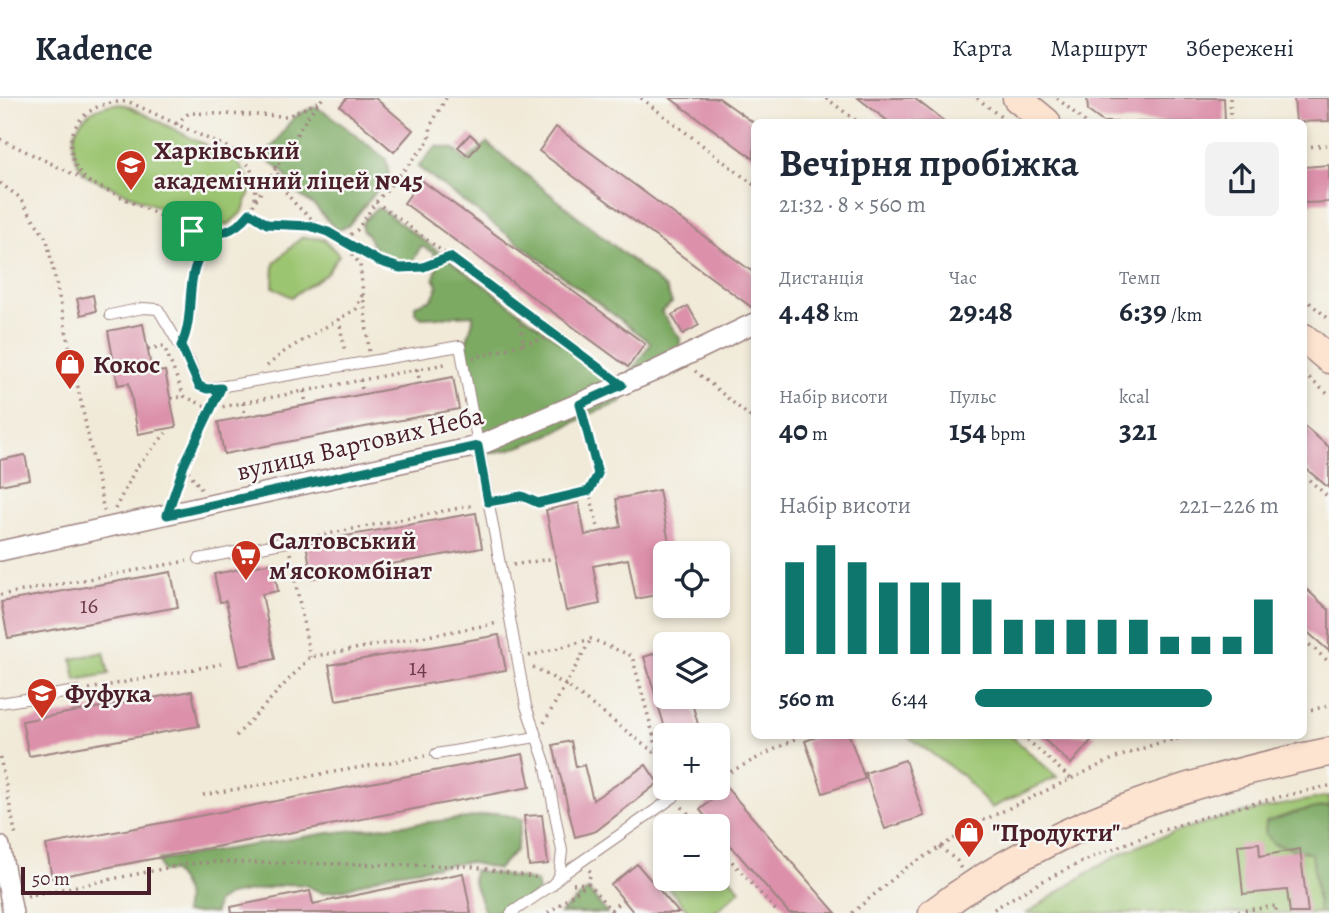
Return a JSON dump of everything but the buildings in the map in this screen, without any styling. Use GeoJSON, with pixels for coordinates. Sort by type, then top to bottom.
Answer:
{"type":"FeatureCollection","features":[{"type":"Feature","properties":{"kind":"street"},"geometry":{"type":"LineString","coordinates":[[1017,98],[1042,119]]}},
{"type":"Feature","properties":{"kind":"street","name":"вулиця Вартових Неба"},"geometry":{"type":"LineString","coordinates":[[0,551],[478,446],[650,373],[751,324]]}},
{"type":"Feature","properties":{"kind":"street"},"geometry":{"type":"LineString","coordinates":[[1307,341],[1329,359]]}},
{"type":"Feature","properties":{"kind":"street"},"geometry":{"type":"LineString","coordinates":[[933,913],[980,880],[1077,827],[1177,789],[1259,766],[1329,751]]}},
{"type":"Feature","properties":{"kind":"street"},"geometry":{"type":"LineString","coordinates":[[0,846],[13,913]]}},
{"type":"Feature","properties":{"kind":"lane"},"geometry":{"type":"LineString","coordinates":[[110,315],[143,308],[158,309],[181,346],[199,386],[207,389],[460,346],[526,706],[545,762],[562,851],[556,881]]}},
{"type":"Feature","properties":{"kind":"lane"},"geometry":{"type":"LineString","coordinates":[[488,502],[522,496],[538,503]]}},
{"type":"Feature","properties":{"kind":"lane"},"geometry":{"type":"LineString","coordinates":[[199,559],[287,542]]}},
{"type":"Feature","properties":{"kind":"lane"},"geometry":{"type":"LineString","coordinates":[[0,703],[77,691]]}},
{"type":"Feature","properties":{"kind":"lane"},"geometry":{"type":"LineString","coordinates":[[436,754],[536,737]]}},
{"type":"Feature","properties":{"kind":"lane"},"geometry":{"type":"LineString","coordinates":[[510,913],[670,800]]}},
{"type":"Feature","properties":{"kind":"path"},"geometry":{"type":"LineString","coordinates":[[343,240],[357,230],[376,202],[429,141],[430,125],[446,98]]}},
{"type":"Feature","properties":{"kind":"path"},"geometry":{"type":"LineString","coordinates":[[640,98],[751,183]]}},
{"type":"Feature","properties":{"kind":"path"},"geometry":{"type":"LineString","coordinates":[[826,98],[854,119]]}},
{"type":"Feature","properties":{"kind":"path"},"geometry":{"type":"LineString","coordinates":[[977,98],[1003,119]]}},
{"type":"Feature","properties":{"kind":"path"},"geometry":{"type":"LineString","coordinates":[[1057,98],[1082,119]]}},
{"type":"Feature","properties":{"kind":"path"},"geometry":{"type":"LineString","coordinates":[[1230,98],[1231,119]]}},
{"type":"Feature","properties":{"kind":"path"},"geometry":{"type":"LineString","coordinates":[[176,124],[189,113],[288,116],[322,99]]}},
{"type":"Feature","properties":{"kind":"path"},"geometry":{"type":"LineString","coordinates":[[181,346],[191,316],[192,275],[197,258],[222,234],[242,223],[250,213],[275,166],[322,99]]}},
{"type":"Feature","properties":{"kind":"path"},"geometry":{"type":"LineString","coordinates":[[90,183],[76,167],[70,146],[75,125],[88,109],[108,100],[119,100],[129,102],[239,155],[252,172],[255,201]]}},
{"type":"Feature","properties":{"kind":"path"},"geometry":{"type":"LineString","coordinates":[[0,139],[192,231],[211,243]]}},
{"type":"Feature","properties":{"kind":"path"},"geometry":{"type":"LineString","coordinates":[[1307,147],[1329,145]]}},
{"type":"Feature","properties":{"kind":"path"},"geometry":{"type":"LineString","coordinates":[[275,166],[282,187],[292,200],[328,232]]}},
{"type":"Feature","properties":{"kind":"path"},"geometry":{"type":"LineString","coordinates":[[0,183],[19,197],[47,240],[98,473],[107,527]]}},
{"type":"Feature","properties":{"kind":"path"},"geometry":{"type":"LineString","coordinates":[[376,202],[622,385]]}},
{"type":"Feature","properties":{"kind":"path"},"geometry":{"type":"LineString","coordinates":[[250,213],[267,224],[310,226],[328,232],[378,261],[400,268],[423,267],[450,257]]}},
{"type":"Feature","properties":{"kind":"path"},"geometry":{"type":"LineString","coordinates":[[192,231],[206,235],[222,234]]}},
{"type":"Feature","properties":{"kind":"path"},"geometry":{"type":"LineString","coordinates":[[343,240],[360,265],[367,338]]}},
{"type":"Feature","properties":{"kind":"path"},"geometry":{"type":"LineString","coordinates":[[253,382],[285,351],[356,309],[363,293]]}},
{"type":"Feature","properties":{"kind":"path"},"geometry":{"type":"LineString","coordinates":[[1307,301],[1329,319]]}},
{"type":"Feature","properties":{"kind":"path"},"geometry":{"type":"LineString","coordinates":[[519,308],[523,344]]}},
{"type":"Feature","properties":{"kind":"path"},"geometry":{"type":"LineString","coordinates":[[339,319],[344,344]]}},
{"type":"Feature","properties":{"kind":"path"},"geometry":{"type":"LineString","coordinates":[[482,355],[555,336]]}},
{"type":"Feature","properties":{"kind":"path"},"geometry":{"type":"LineString","coordinates":[[679,359],[751,418]]}},
{"type":"Feature","properties":{"kind":"path"},"geometry":{"type":"LineString","coordinates":[[417,369],[420,383]]}},
{"type":"Feature","properties":{"kind":"path"},"geometry":{"type":"LineString","coordinates":[[1307,376],[1329,395]]}},
{"type":"Feature","properties":{"kind":"path"},"geometry":{"type":"LineString","coordinates":[[360,380],[363,394]]}},
{"type":"Feature","properties":{"kind":"path"},"geometry":{"type":"LineString","coordinates":[[167,515],[184,465],[221,388]]}},
{"type":"Feature","properties":{"kind":"path"},"geometry":{"type":"LineString","coordinates":[[304,391],[306,405]]}},
{"type":"Feature","properties":{"kind":"path"},"geometry":{"type":"LineString","coordinates":[[171,399],[184,396]]}},
{"type":"Feature","properties":{"kind":"path"},"geometry":{"type":"LineString","coordinates":[[243,402],[245,417]]}},
{"type":"Feature","properties":{"kind":"path"},"geometry":{"type":"LineString","coordinates":[[580,404],[598,474],[589,491],[598,528]]}},
{"type":"Feature","properties":{"kind":"path"},"geometry":{"type":"LineString","coordinates":[[107,527],[136,468],[166,433]]}},
{"type":"Feature","properties":{"kind":"path"},"geometry":{"type":"LineString","coordinates":[[184,465],[212,505]]}},
{"type":"Feature","properties":{"kind":"path"},"geometry":{"type":"LineString","coordinates":[[1307,478],[1329,498]]}},
{"type":"Feature","properties":{"kind":"path"},"geometry":{"type":"LineString","coordinates":[[538,503],[589,491]]}},
{"type":"Feature","properties":{"kind":"path"},"geometry":{"type":"LineString","coordinates":[[310,657],[287,542],[488,502]]}},
{"type":"Feature","properties":{"kind":"path"},"geometry":{"type":"LineString","coordinates":[[500,567],[555,558]]}},
{"type":"Feature","properties":{"kind":"path"},"geometry":{"type":"LineString","coordinates":[[0,594],[199,559]]}},
{"type":"Feature","properties":{"kind":"path"},"geometry":{"type":"LineString","coordinates":[[236,736],[310,657],[511,621]]}},
{"type":"Feature","properties":{"kind":"path"},"geometry":{"type":"LineString","coordinates":[[536,737],[592,639]]}},
{"type":"Feature","properties":{"kind":"path"},"geometry":{"type":"LineString","coordinates":[[519,659],[592,639],[632,656],[653,734]]}},
{"type":"Feature","properties":{"kind":"path"},"geometry":{"type":"LineString","coordinates":[[1307,643],[1329,662]]}},
{"type":"Feature","properties":{"kind":"path"},"geometry":{"type":"LineString","coordinates":[[519,659],[566,685],[653,751]]}},
{"type":"Feature","properties":{"kind":"path"},"geometry":{"type":"LineString","coordinates":[[77,691],[221,664]]}},
{"type":"Feature","properties":{"kind":"path"},"geometry":{"type":"LineString","coordinates":[[1307,710],[1329,706]]}},
{"type":"Feature","properties":{"kind":"path"},"geometry":{"type":"LineString","coordinates":[[730,772],[796,739]]}},
{"type":"Feature","properties":{"kind":"path"},"geometry":{"type":"LineString","coordinates":[[1026,739],[1071,779]]}},
{"type":"Feature","properties":{"kind":"path"},"geometry":{"type":"LineString","coordinates":[[852,913],[906,868],[986,819],[1113,759],[1176,739]]}},
{"type":"Feature","properties":{"kind":"path"},"geometry":{"type":"LineString","coordinates":[[203,794],[436,754]]}},
{"type":"Feature","properties":{"kind":"path"},"geometry":{"type":"LineString","coordinates":[[988,913],[1036,884],[1100,853],[1254,802],[1329,786]]}},
{"type":"Feature","properties":{"kind":"path"},"geometry":{"type":"LineString","coordinates":[[677,800],[689,814]]}},
{"type":"Feature","properties":{"kind":"path"},"geometry":{"type":"LineString","coordinates":[[940,847],[957,861],[964,874]]}},
{"type":"Feature","properties":{"kind":"path"},"geometry":{"type":"LineString","coordinates":[[730,859],[778,913]]}},
{"type":"Feature","properties":{"kind":"path"},"geometry":{"type":"LineString","coordinates":[[548,913],[588,883],[592,873],[582,861]]}},
{"type":"Feature","properties":{"kind":"path"},"geometry":{"type":"LineString","coordinates":[[27,896],[187,864],[215,862],[468,866],[547,881],[588,883],[612,912],[622,899]]}},
{"type":"Feature","properties":{"kind":"path"},"geometry":{"type":"LineString","coordinates":[[1224,913],[1277,906],[1275,913]]}},
{"type":"Feature","properties":{"kind":"green space"},"geometry":{"type":"Polygon","coordinates":[[[115,104],[126,105],[237,161],[249,179],[250,191],[243,211],[229,224],[207,228],[86,176],[74,152],[76,130],[90,113],[115,104]]]}},
{"type":"Feature","properties":{"kind":"green space"},"geometry":{"type":"Polygon","coordinates":[[[316,107],[386,159],[389,176],[348,226],[336,230],[316,207],[297,193],[282,171],[269,161],[269,150],[292,120],[316,107]]]}},
{"type":"Feature","properties":{"kind":"green space"},"geometry":{"type":"Polygon","coordinates":[[[487,143],[666,288],[672,303],[661,312],[680,338],[680,349],[630,374],[651,343],[418,167],[436,146],[454,149],[466,161],[487,143]]]}},
{"type":"Feature","properties":{"kind":"green space"},"geometry":{"type":"Polygon","coordinates":[[[376,208],[381,209],[617,384],[624,390],[622,401],[521,446],[494,452],[484,451],[465,352],[473,315],[422,318],[415,313],[415,305],[432,299],[438,286],[434,278],[437,268],[434,253],[421,246],[411,264],[383,257],[362,230],[362,223],[376,208]]]}},
{"type":"Feature","properties":{"kind":"green space"},"geometry":{"type":"Polygon","coordinates":[[[302,237],[324,239],[339,255],[326,274],[291,297],[273,287],[274,263],[302,237]]]}},
{"type":"Feature","properties":{"kind":"green space"},"geometry":{"type":"Polygon","coordinates":[[[104,652],[109,674],[76,680],[72,659],[104,652]]]}},
{"type":"Feature","properties":{"kind":"green space"},"geometry":{"type":"Polygon","coordinates":[[[912,739],[1014,739],[1057,777],[991,808],[963,776],[912,739]]]}},
{"type":"Feature","properties":{"kind":"green space"},"geometry":{"type":"Polygon","coordinates":[[[1329,796],[1329,913],[1027,913],[1098,866],[1148,842],[1224,818],[1329,796]]]}},
{"type":"Feature","properties":{"kind":"green space"},"geometry":{"type":"Polygon","coordinates":[[[1329,806],[1329,913],[1319,913],[1312,854],[1274,844],[1265,834],[1266,822],[1300,811],[1329,806]]]}},
{"type":"Feature","properties":{"kind":"green space"},"geometry":{"type":"Polygon","coordinates":[[[497,813],[522,819],[516,850],[498,869],[468,862],[453,864],[388,874],[346,889],[322,893],[305,885],[289,884],[229,895],[217,902],[215,913],[184,913],[186,901],[183,885],[172,871],[162,872],[158,860],[328,833],[497,813]]]}},
{"type":"Feature","properties":{"kind":"green space"},"geometry":{"type":"Polygon","coordinates":[[[474,870],[536,881],[538,892],[506,909],[485,913],[473,880],[474,870]]]}},
{"type":"Feature","properties":{"kind":"green space"},"geometry":{"type":"Polygon","coordinates":[[[730,878],[740,890],[714,913],[690,913],[671,891],[730,891],[730,878]]]}},
{"type":"Feature","properties":{"kind":"green space"},"geometry":{"type":"Polygon","coordinates":[[[588,890],[607,913],[560,913],[588,890]]]}},
{"type":"Feature","properties":{"kind":"place","name":"Харківський академічний ліцей №45"},"geometry":{"type":"Point","coordinates":[131,192]}},
{"type":"Feature","properties":{"kind":"place","name":"Кокос"},"geometry":{"type":"Point","coordinates":[70,391]}},
{"type":"Feature","properties":{"kind":"place","name":"Салтовський м'ясокомбінат"},"geometry":{"type":"Point","coordinates":[246,582]}},
{"type":"Feature","properties":{"kind":"place","name":"Фуфука"},"geometry":{"type":"Point","coordinates":[42,720]}},
{"type":"Feature","properties":{"kind":"place","name":"\"Продукти\""},"geometry":{"type":"Point","coordinates":[969,859]}},
{"type":"Feature","properties":{"kind":"route"},"geometry":{"type":"LineString","coordinates":[[250,213],[267,224],[310,226],[328,232],[378,261],[400,268],[423,267],[450,257],[622,385],[580,404],[598,474],[589,491],[538,503],[522,496],[488,502],[478,446],[167,515],[184,465],[221,388],[207,389],[199,386],[181,346],[191,316],[192,275],[197,258],[211,243],[192,231],[206,235],[222,234],[233,230],[250,213]]}}]}
